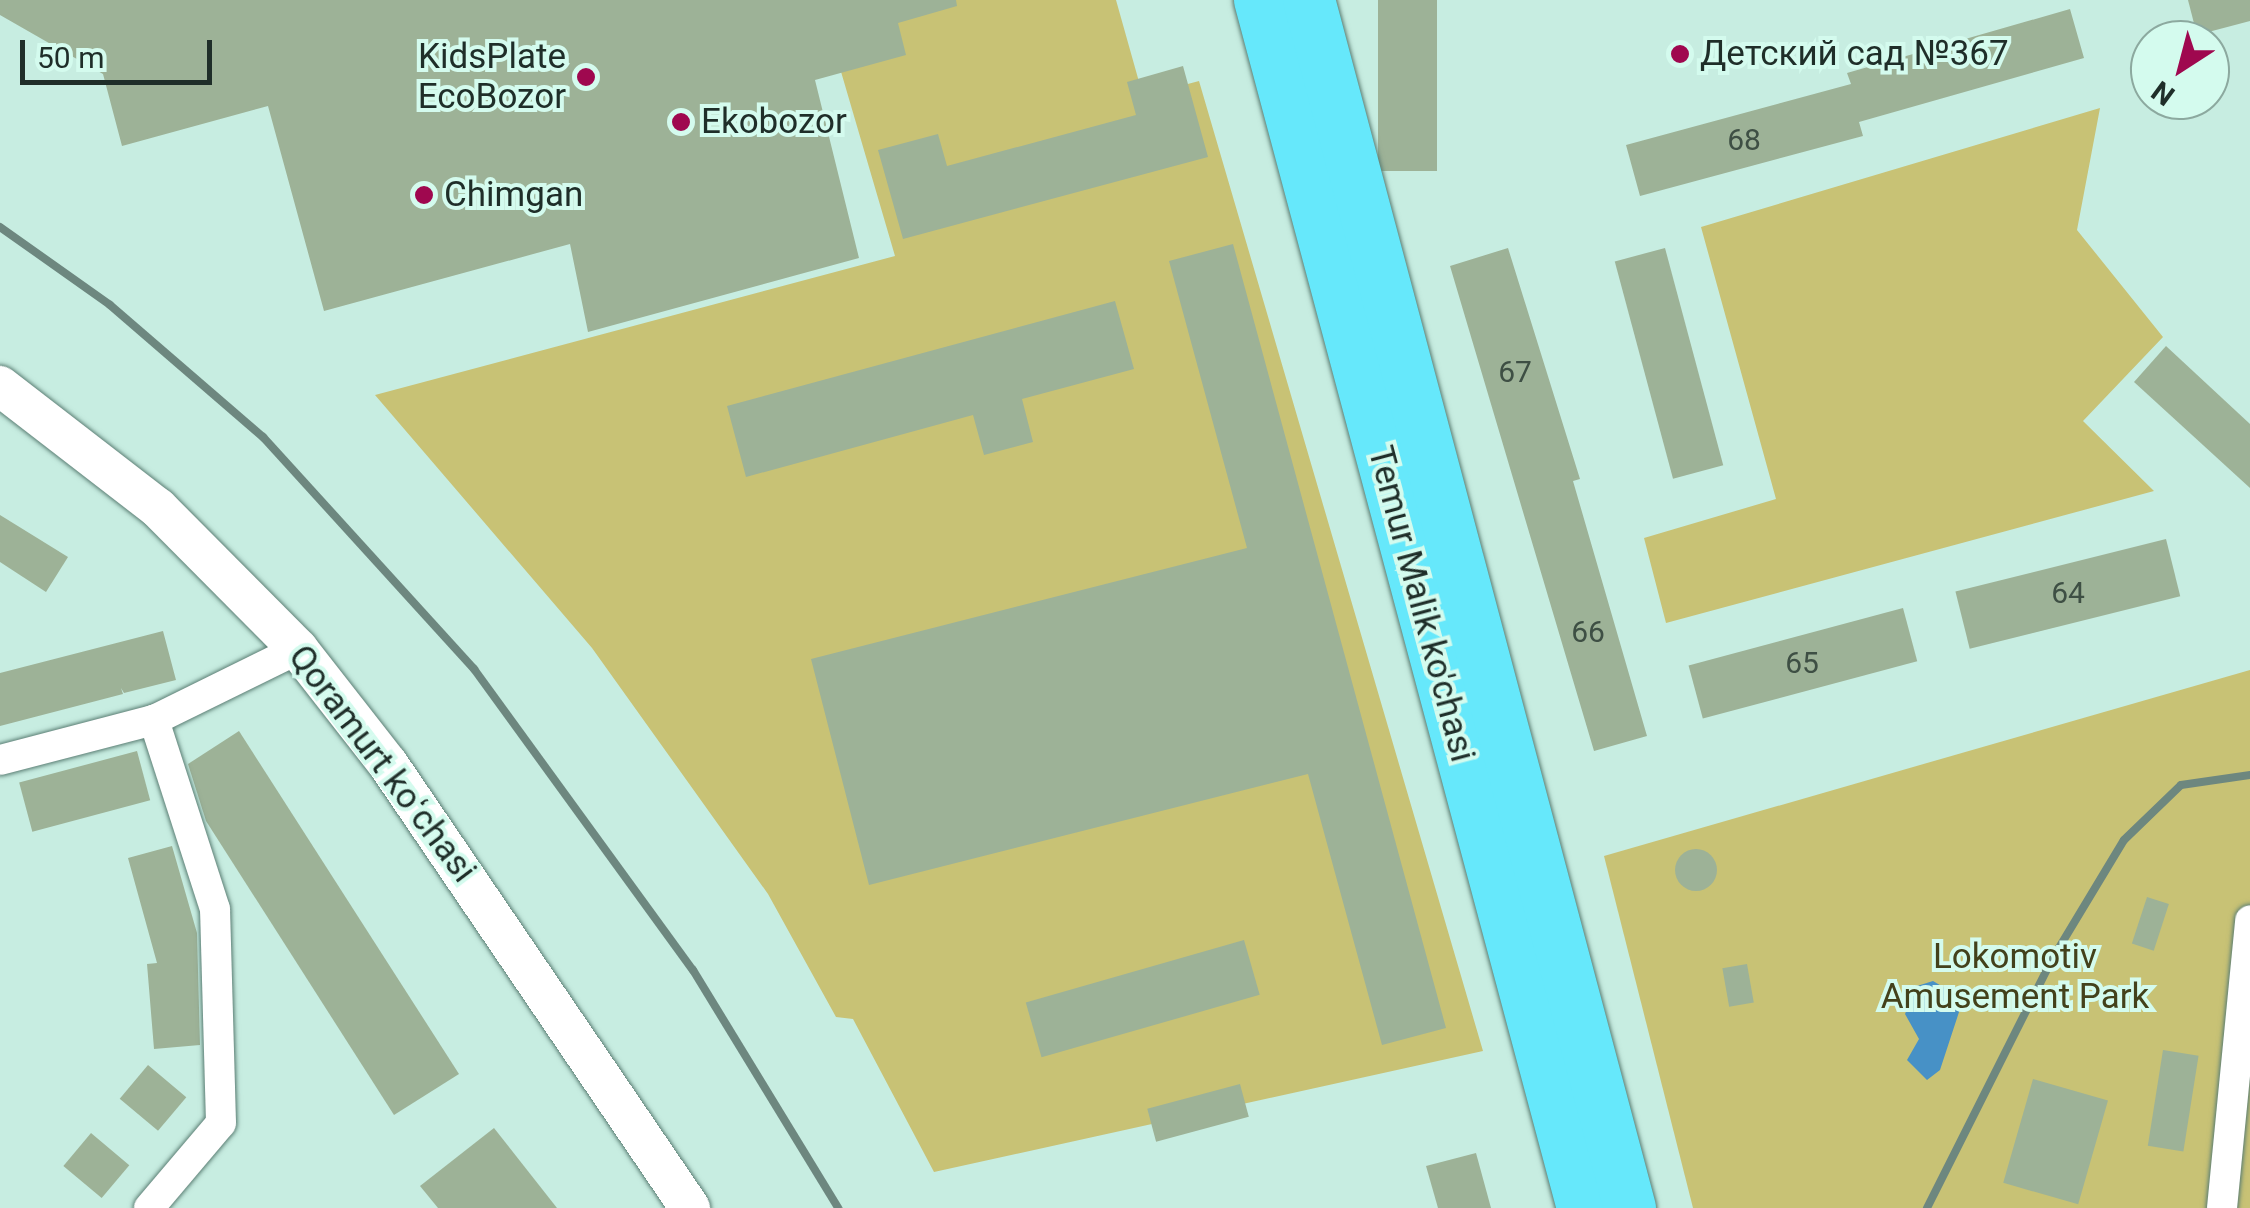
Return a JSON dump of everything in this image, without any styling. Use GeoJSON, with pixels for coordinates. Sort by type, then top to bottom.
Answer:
{"type":"FeatureCollection","features":[{"type":"Feature","properties":{"kind":"highway","name":"Temur Malik ko'chasi"},"geometry":{"type":"LineString","coordinates":[[1260,0],[1405,449]]}},
{"type":"Feature","properties":{"kind":"highway","name":"Temur Malik ko'chasi"},"geometry":{"type":"LineString","coordinates":[[1309,0],[1405,449],[1466,678],[1630,1208]]}},
{"type":"Feature","properties":{"kind":"highway","name":"Temur Malik ko'chasi"},"geometry":{"type":"LineString","coordinates":[[1466,678],[1582,1208]]}},
{"type":"Feature","properties":{"kind":"main road","name":"Qoramurt koʻchasi"},"geometry":{"type":"LineString","coordinates":[[0,386],[158,508],[293,652],[388,764],[690,1208]]}},
{"type":"Feature","properties":{"kind":"main road","name":"Qoramurt koʻchasi"},"geometry":{"type":"LineString","coordinates":[[0,400],[150,516],[293,652],[546,1010],[674,1208]]}},
{"type":"Feature","properties":{"kind":"street"},"geometry":{"type":"LineString","coordinates":[[0,760],[154,720],[293,652]]}},
{"type":"Feature","properties":{"kind":"street"},"geometry":{"type":"LineString","coordinates":[[149,1208],[220,1123],[215,909],[154,720]]}},
{"type":"Feature","properties":{"kind":"street"},"geometry":{"type":"LineString","coordinates":[[2222,1208],[2250,920]]}},
{"type":"Feature","properties":{"kind":"green space"},"geometry":{"type":"Polygon","coordinates":[[[820,0],[1116,0],[1143,96],[1199,81],[1483,1051],[934,1172],[853,1019],[836,1017],[768,894],[592,648],[375,395],[895,256],[820,0]]]}},
{"type":"Feature","properties":{"kind":"green space"},"geometry":{"type":"Polygon","coordinates":[[[2100,108],[2077,230],[2163,337],[2083,421],[2154,491],[1666,623],[1644,538],[1776,499],[1701,227],[2100,108]]]}},
{"type":"Feature","properties":{"kind":"green space","name":"Lokomotiv Amusement Park"},"geometry":{"type":"Polygon","coordinates":[[[2250,670],[2250,1208],[1693,1208],[1604,856],[2250,670]]]}},
{"type":"Feature","properties":{"kind":"water"},"geometry":{"type":"Polygon","coordinates":[[[1933,981],[1955,994],[1960,1009],[1940,1070],[1927,1080],[1907,1060],[1919,1039],[1905,1014],[1917,986],[1933,981]]]}},
{"type":"Feature","properties":{"kind":"building"},"geometry":{"type":"Polygon","coordinates":[[[0,0],[956,0],[957,6],[898,23],[906,55],[815,80],[859,258],[588,332],[570,244],[324,311],[268,106],[122,146],[103,74],[0,15],[0,0]]]}},
{"type":"Feature","properties":{"kind":"building"},"geometry":{"type":"Polygon","coordinates":[[[1378,0],[1437,0],[1437,171],[1378,171],[1378,0]]]}},
{"type":"Feature","properties":{"kind":"building"},"geometry":{"type":"Polygon","coordinates":[[[2188,0],[2250,0],[2250,21],[2230,26],[2230,20],[2193,20],[2188,0]]]}},
{"type":"Feature","properties":{"kind":"building"},"geometry":{"type":"Polygon","coordinates":[[[2070,9],[2084,58],[1859,122],[1863,136],[1640,196],[1626,145],[1851,84],[1847,73],[2070,9]]]}},
{"type":"Feature","properties":{"kind":"building"},"geometry":{"type":"Polygon","coordinates":[[[1183,66],[1208,157],[903,239],[878,150],[938,134],[947,166],[1136,115],[1127,82],[1183,66]]]}},
{"type":"Feature","properties":{"kind":"building"},"geometry":{"type":"Polygon","coordinates":[[[1233,244],[1446,1028],[1382,1045],[1308,774],[869,885],[811,659],[1247,548],[1169,261],[1233,244]]]}},
{"type":"Feature","properties":{"kind":"building"},"geometry":{"type":"Polygon","coordinates":[[[1508,248],[1580,479],[1573,481],[1647,736],[1594,751],[1450,266],[1508,248]]]}},
{"type":"Feature","properties":{"kind":"building"},"geometry":{"type":"Polygon","coordinates":[[[1665,248],[1723,465],[1673,479],[1615,261],[1665,248]]]}},
{"type":"Feature","properties":{"kind":"building"},"geometry":{"type":"Polygon","coordinates":[[[1115,301],[1134,369],[1022,399],[1033,442],[984,455],[973,415],[746,477],[727,406],[1115,301]]]}},
{"type":"Feature","properties":{"kind":"building"},"geometry":{"type":"Polygon","coordinates":[[[2166,346],[2250,424],[2250,488],[2134,382],[2166,346]]]}},
{"type":"Feature","properties":{"kind":"building"},"geometry":{"type":"Polygon","coordinates":[[[0,515],[68,557],[46,592],[0,562],[0,515]]]}},
{"type":"Feature","properties":{"kind":"building"},"geometry":{"type":"Polygon","coordinates":[[[2166,539],[2180,596],[1970,649],[1955,591],[2166,539]]]}},
{"type":"Feature","properties":{"kind":"building"},"geometry":{"type":"Polygon","coordinates":[[[1903,608],[1917,661],[1703,719],[1689,665],[1903,608]]]}},
{"type":"Feature","properties":{"kind":"building"},"geometry":{"type":"Polygon","coordinates":[[[163,631],[176,680],[124,693],[121,688],[123,694],[0,726],[0,673],[163,631]]]}},
{"type":"Feature","properties":{"kind":"building"},"geometry":{"type":"Polygon","coordinates":[[[239,731],[459,1074],[394,1115],[206,821],[188,764],[239,731]]]}},
{"type":"Feature","properties":{"kind":"building"},"geometry":{"type":"Polygon","coordinates":[[[137,751],[150,800],[32,832],[19,783],[137,751]]]}},
{"type":"Feature","properties":{"kind":"building"},"geometry":{"type":"Polygon","coordinates":[[[172,846],[197,933],[200,1045],[154,1049],[147,964],[157,963],[128,858],[172,846]]]}},
{"type":"Feature","properties":{"kind":"building"},"geometry":{"type":"Polygon","coordinates":[[[1696,849],[1711,855],[1717,870],[1711,885],[1696,891],[1681,885],[1675,870],[1681,855],[1696,849]]]}},
{"type":"Feature","properties":{"kind":"building"},"geometry":{"type":"Polygon","coordinates":[[[2147,897],[2169,904],[2154,951],[2132,944],[2147,897]]]}},
{"type":"Feature","properties":{"kind":"building"},"geometry":{"type":"Polygon","coordinates":[[[1244,940],[1260,995],[1042,1057],[1026,1003],[1244,940]]]}},
{"type":"Feature","properties":{"kind":"building"},"geometry":{"type":"Polygon","coordinates":[[[1747,964],[1754,1002],[1729,1007],[1722,968],[1747,964]]]}},
{"type":"Feature","properties":{"kind":"building"},"geometry":{"type":"Polygon","coordinates":[[[2163,1050],[2199,1056],[2183,1151],[2148,1146],[2163,1050]]]}},
{"type":"Feature","properties":{"kind":"building"},"geometry":{"type":"Polygon","coordinates":[[[148,1065],[186,1097],[158,1131],[120,1099],[148,1065]]]}},
{"type":"Feature","properties":{"kind":"building"},"geometry":{"type":"Polygon","coordinates":[[[2033,1079],[2108,1100],[2078,1204],[2003,1183],[2033,1079]]]}},
{"type":"Feature","properties":{"kind":"building"},"geometry":{"type":"Polygon","coordinates":[[[1240,1084],[1249,1117],[1156,1142],[1147,1109],[1240,1084]]]}},
{"type":"Feature","properties":{"kind":"building"},"geometry":{"type":"Polygon","coordinates":[[[494,1128],[557,1208],[438,1208],[420,1186],[494,1128]]]}},
{"type":"Feature","properties":{"kind":"building"},"geometry":{"type":"Polygon","coordinates":[[[91,1133],[129,1165],[102,1198],[63,1166],[91,1133]]]}},
{"type":"Feature","properties":{"kind":"building"},"geometry":{"type":"Polygon","coordinates":[[[1476,1153],[1491,1208],[1438,1208],[1426,1166],[1476,1153]]]}},
{"type":"Feature","properties":{"kind":"railway"},"geometry":{"type":"LineString","coordinates":[[0,227],[110,305],[263,437],[474,669],[693,970],[838,1208]]}},
{"type":"Feature","properties":{"kind":"railway"},"geometry":{"type":"LineString","coordinates":[[1927,1208],[2054,956],[2124,840],[2181,785],[2250,775]]}},
{"type":"Feature","properties":{"kind":"place","name":"Детский сад №367"},"geometry":{"type":"Point","coordinates":[1680,54]}},
{"type":"Feature","properties":{"kind":"place","name":"KidsPlate EcoBozor"},"geometry":{"type":"Point","coordinates":[586,77]}},
{"type":"Feature","properties":{"kind":"place","name":"Ekobozor"},"geometry":{"type":"Point","coordinates":[681,122]}},
{"type":"Feature","properties":{"kind":"place","name":"Chimgan"},"geometry":{"type":"Point","coordinates":[424,195]}}]}
